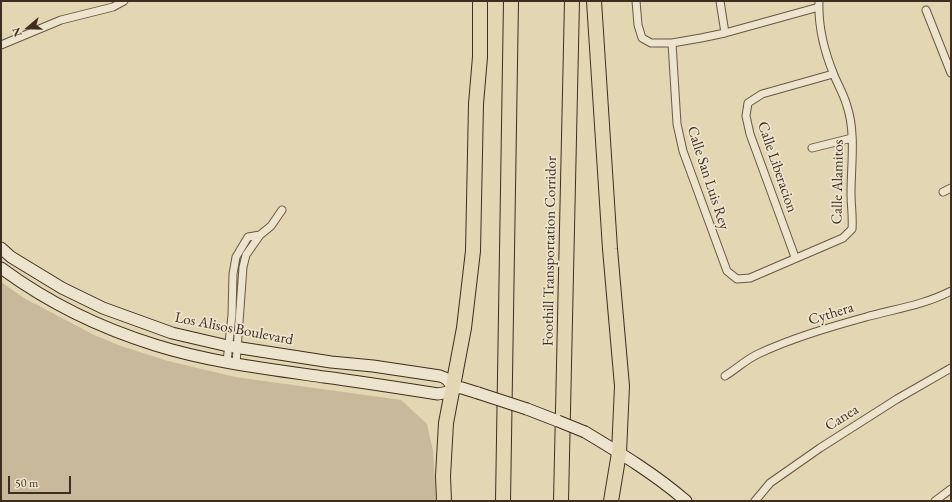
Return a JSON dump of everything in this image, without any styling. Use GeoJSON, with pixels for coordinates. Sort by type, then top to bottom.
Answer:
{"type":"FeatureCollection","features":[{"type":"Feature","properties":{"kind":"highway"},"geometry":{"type":"LineString","coordinates":[[444,501],[443,476],[446,423],[464,328],[473,251],[476,104],[480,57],[480,1]]}},
{"type":"Feature","properties":{"kind":"highway"},"geometry":{"type":"LineString","coordinates":[[503,501],[511,1]]}},
{"type":"Feature","properties":{"kind":"highway","name":"Foothill Transportation Corridor"},"geometry":{"type":"LineString","coordinates":[[561,501],[572,1]]}},
{"type":"Feature","properties":{"kind":"highway"},"geometry":{"type":"LineString","coordinates":[[594,1],[610,249],[622,386],[619,453],[611,501]]}},
{"type":"Feature","properties":{"kind":"main road","name":"Los Alisos Boulevard"},"geometry":{"type":"LineString","coordinates":[[1,248],[11,256],[62,288],[104,308],[172,333],[233,347],[331,362],[373,366],[440,376],[445,378],[452,387],[462,388],[528,409],[585,432],[656,477],[686,501]]}},
{"type":"Feature","properties":{"kind":"main road","name":"Los Alisos Boulevard"},"geometry":{"type":"LineString","coordinates":[[1,268],[16,280],[47,298],[96,323],[155,345],[231,363],[438,394],[448,392],[452,387]]}},
{"type":"Feature","properties":{"kind":"street"},"geometry":{"type":"LineString","coordinates":[[1,45],[61,20],[112,7],[124,1]]}},
{"type":"Feature","properties":{"kind":"street"},"geometry":{"type":"LineString","coordinates":[[636,1],[638,25],[642,38],[651,43],[672,43],[725,33],[819,4]]}},
{"type":"Feature","properties":{"kind":"street"},"geometry":{"type":"LineString","coordinates":[[720,1],[725,33]]}},
{"type":"Feature","properties":{"kind":"street","name":"Calle Alamitos"},"geometry":{"type":"LineString","coordinates":[[726,271],[737,279],[750,278],[843,238],[852,230],[851,123],[847,106],[833,74],[824,48],[819,4]]}},
{"type":"Feature","properties":{"kind":"street"},"geometry":{"type":"LineString","coordinates":[[926,10],[951,73]]}},
{"type":"Feature","properties":{"kind":"street","name":"Calle San Luis Rey"},"geometry":{"type":"LineString","coordinates":[[672,43],[677,124],[683,151],[726,271]]}},
{"type":"Feature","properties":{"kind":"street","name":"Calle Liberacion"},"geometry":{"type":"LineString","coordinates":[[795,258],[750,134],[746,116],[748,103],[755,97],[762,94],[833,74]]}},
{"type":"Feature","properties":{"kind":"street"},"geometry":{"type":"LineString","coordinates":[[812,148],[852,138]]}},
{"type":"Feature","properties":{"kind":"street"},"geometry":{"type":"LineString","coordinates":[[943,192],[951,188]]}},
{"type":"Feature","properties":{"kind":"street"},"geometry":{"type":"LineString","coordinates":[[231,363],[243,267],[246,255],[260,234],[271,226],[282,210]]}},
{"type":"Feature","properties":{"kind":"street","name":"Cythera"},"geometry":{"type":"LineString","coordinates":[[726,376],[757,354],[794,339],[866,317],[904,308],[941,296],[951,291]]}},
{"type":"Feature","properties":{"kind":"street","name":"Canea"},"geometry":{"type":"LineString","coordinates":[[755,501],[770,483],[820,448],[897,399],[951,368]]}},
{"type":"Feature","properties":{"kind":"street"},"geometry":{"type":"LineString","coordinates":[[935,501],[951,489]]}},
{"type":"Feature","properties":{"kind":"shaded area"},"geometry":{"type":"Polygon","coordinates":[[[1,282],[24,298],[94,335],[121,346],[168,361],[235,377],[401,400],[427,424],[433,451],[436,501],[1,501],[1,282]]]}}]}
